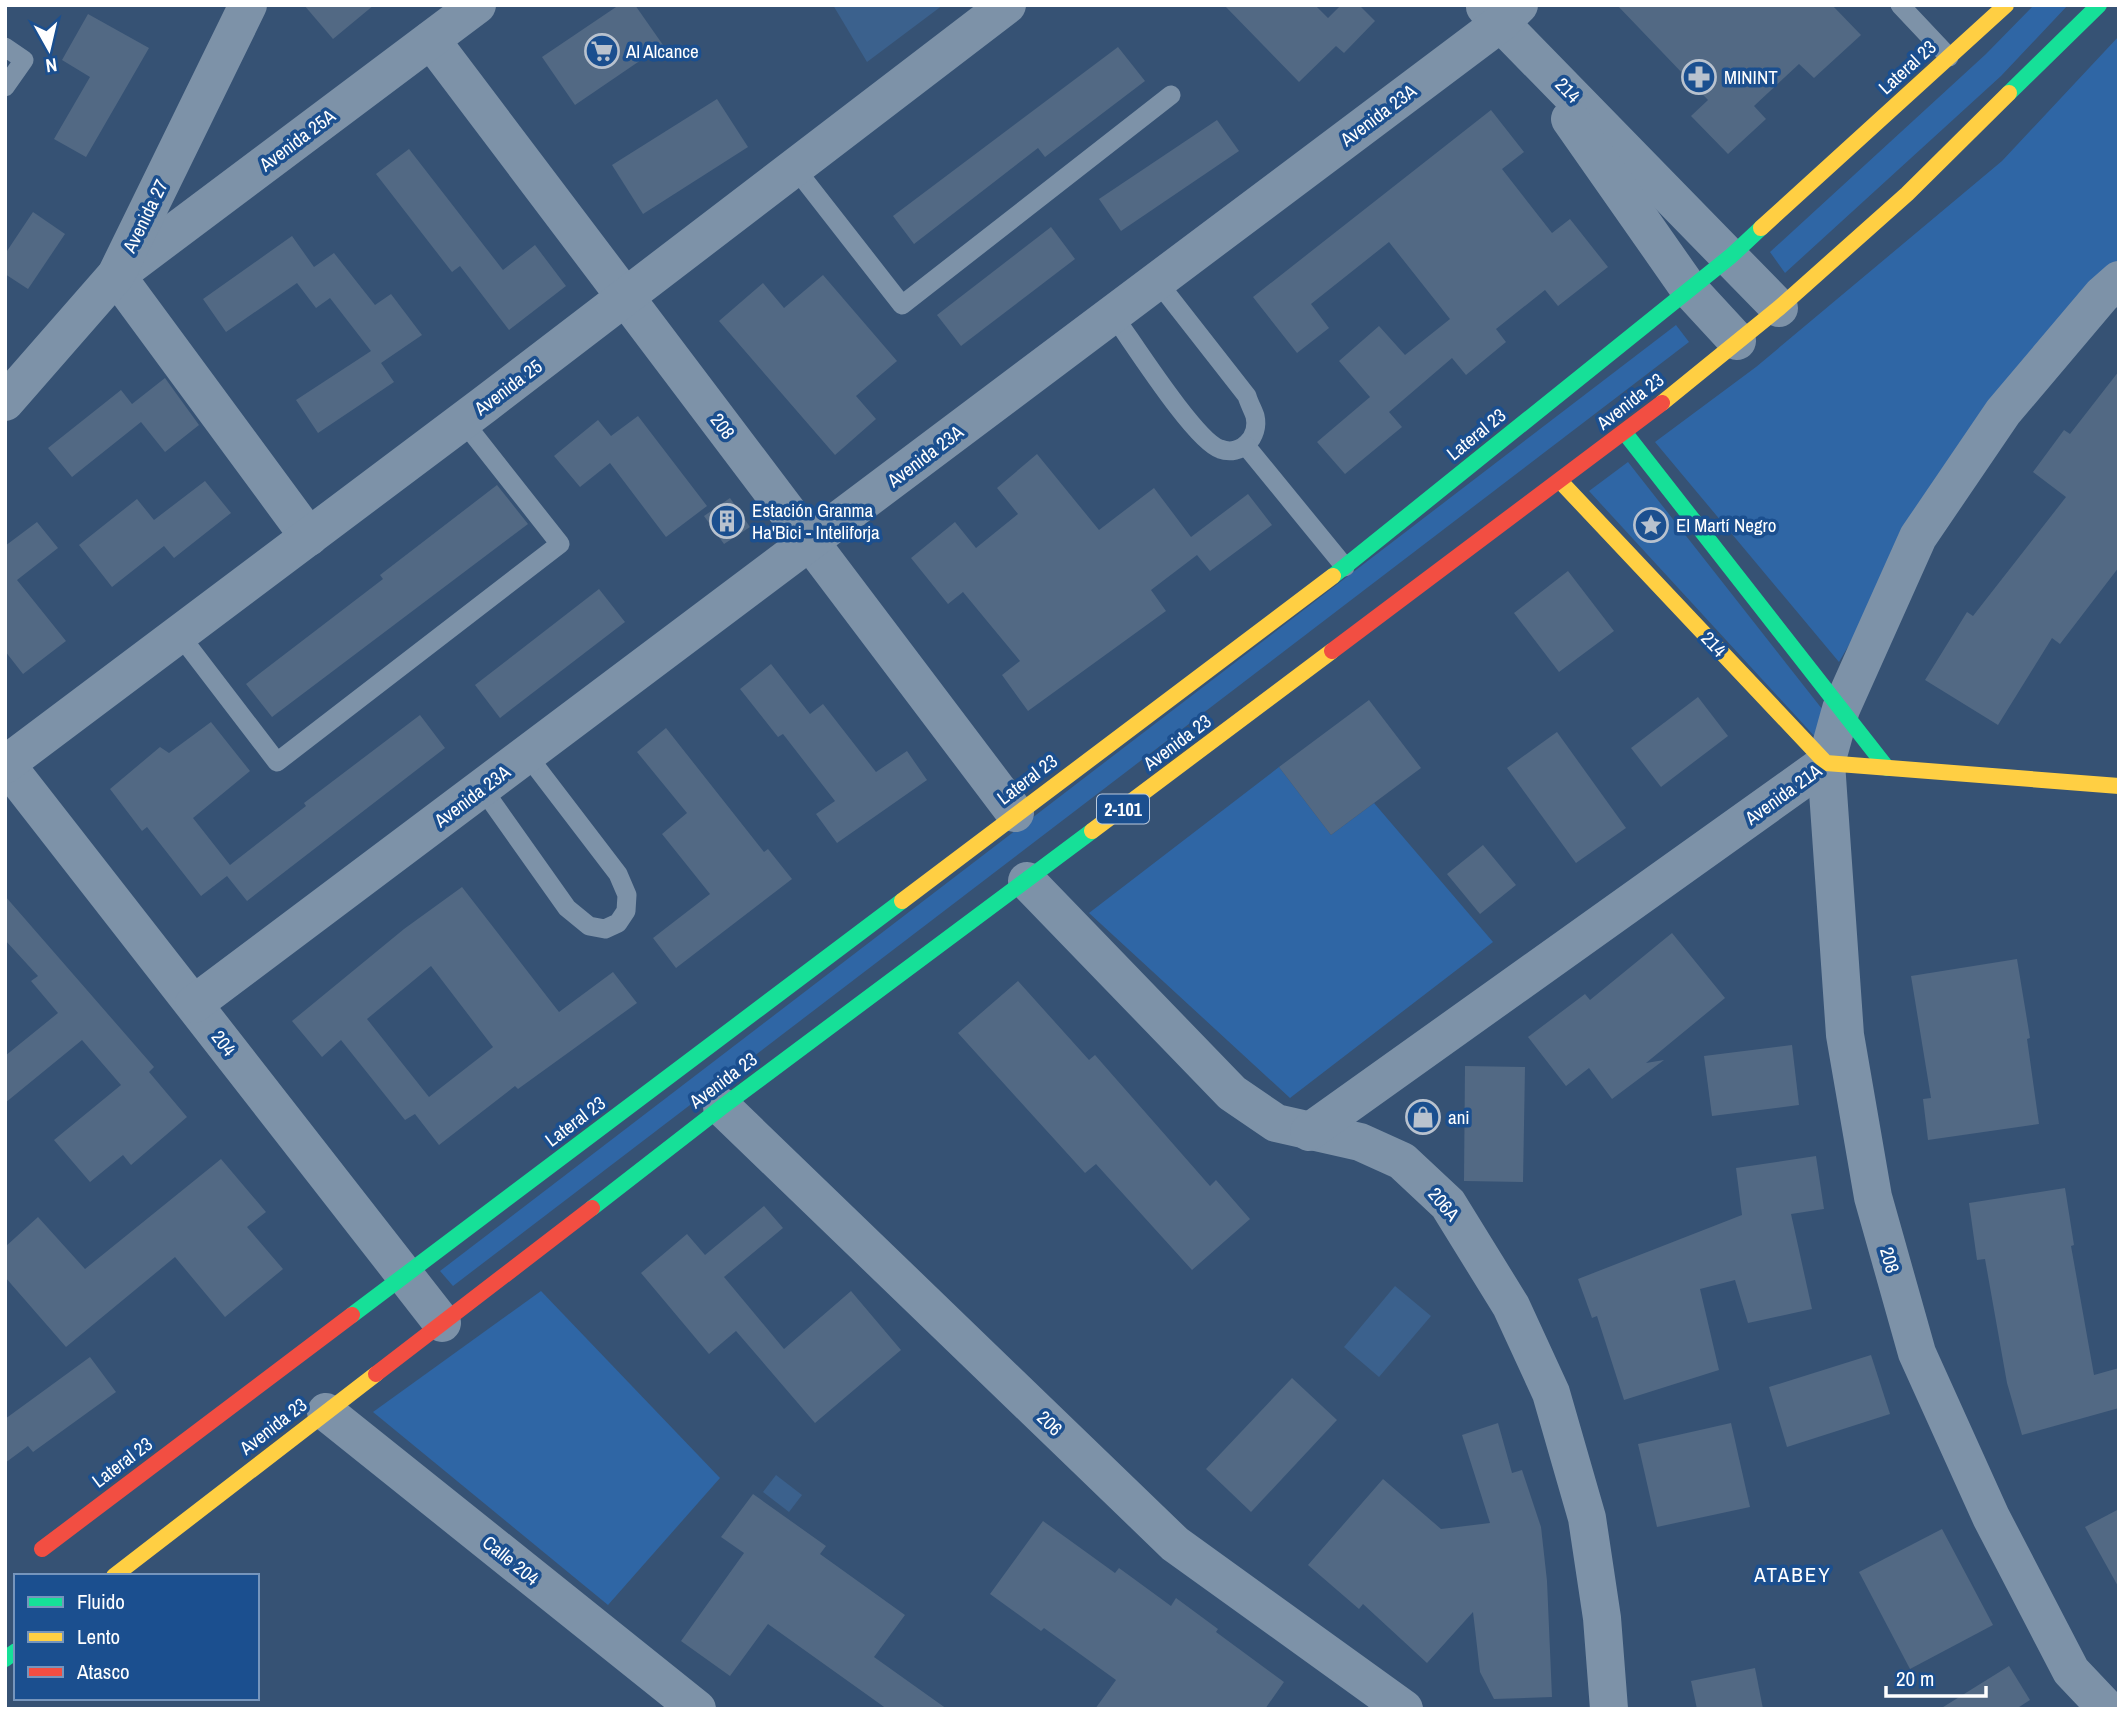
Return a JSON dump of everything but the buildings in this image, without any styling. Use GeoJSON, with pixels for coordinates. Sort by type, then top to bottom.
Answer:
{"type":"FeatureCollection","features":[{"type":"Feature","properties":{"kind":"street","name":"Avenida 27"},"geometry":{"type":"LineString","coordinates":[[5,402],[116,275],[248,5]]}},
{"type":"Feature","properties":{"kind":"street","name":"Avenida 25A"},"geometry":{"type":"LineString","coordinates":[[116,275],[477,5]]}},
{"type":"Feature","properties":{"kind":"street","name":"Avenida 25"},"geometry":{"type":"LineString","coordinates":[[6,764],[463,421],[1007,5]]}},
{"type":"Feature","properties":{"kind":"street","name":"Lateral 23"},"geometry":{"type":"LineString","coordinates":[[42,1549],[1015,813],[1345,567],[1731,256],[2006,5]]}},
{"type":"Feature","properties":{"kind":"street","name":"Avenida 23"},"geometry":{"type":"LineString","coordinates":[[117,1574],[722,1107],[1625,433],[1779,308],[1908,194],[2099,5]]}},
{"type":"Feature","properties":{"kind":"street","name":"214"},"geometry":{"type":"LineString","coordinates":[[1501,11],[1779,308]]}},
{"type":"Feature","properties":{"kind":"street","name":"214"},"geometry":{"type":"LineString","coordinates":[[1501,11],[1689,289],[1737,341]]}},
{"type":"Feature","properties":{"kind":"street","name":"Avenida 23A"},"geometry":{"type":"LineString","coordinates":[[194,1004],[1113,315],[1501,11]]}},
{"type":"Feature","properties":{"kind":"street","name":"208"},"geometry":{"type":"LineString","coordinates":[[431,40],[1015,813]]}},
{"type":"Feature","properties":{"kind":"street"},"geometry":{"type":"LineString","coordinates":[[116,275],[309,537]]}},
{"type":"Feature","properties":{"kind":"street","name":"Avenida 21A"},"geometry":{"type":"LineString","coordinates":[[1309,1132],[1826,763],[1841,709],[1918,537],[2003,412],[2102,295],[2119,280]]}},
{"type":"Feature","properties":{"kind":"street"},"geometry":{"type":"LineString","coordinates":[[1625,433],[1887,768]]}},
{"type":"Feature","properties":{"kind":"street","name":"214"},"geometry":{"type":"LineString","coordinates":[[1560,481],[1826,763]]}},
{"type":"Feature","properties":{"kind":"street"},"geometry":{"type":"LineString","coordinates":[[1826,763],[2119,786]]}},
{"type":"Feature","properties":{"kind":"street","name":"208"},"geometry":{"type":"LineString","coordinates":[[1826,763],[1845,1035],[1873,1197],[1917,1353],[1991,1517],[2071,1671],[2107,1709]]}},
{"type":"Feature","properties":{"kind":"street","name":"204"},"geometry":{"type":"LineString","coordinates":[[6,764],[442,1323]]}},
{"type":"Feature","properties":{"kind":"street","name":"206A"},"geometry":{"type":"LineString","coordinates":[[1027,881],[1232,1093],[1276,1123],[1360,1142],[1402,1161],[1448,1204],[1511,1306],[1551,1393],[1587,1518],[1602,1618],[1609,1709]]}},
{"type":"Feature","properties":{"kind":"street","name":"206"},"geometry":{"type":"LineString","coordinates":[[722,1107],[1175,1544],[1404,1709]]}},
{"type":"Feature","properties":{"kind":"street","name":"Calle 204"},"geometry":{"type":"LineString","coordinates":[[326,1412],[697,1709]]}},
{"type":"Feature","properties":{"kind":"lane"},"geometry":{"type":"LineString","coordinates":[[1900,5],[1949,57]]}},
{"type":"Feature","properties":{"kind":"lane"},"geometry":{"type":"LineString","coordinates":[[5,47],[24,60],[5,87]]}},
{"type":"Feature","properties":{"kind":"lane"},"geometry":{"type":"LineString","coordinates":[[795,168],[902,305],[1171,95]]}},
{"type":"Feature","properties":{"kind":"lane"},"geometry":{"type":"LineString","coordinates":[[1113,315],[1196,431],[1218,449],[1234,452],[1246,446],[1255,434],[1255,418],[1247,396],[1157,281]]}},
{"type":"Feature","properties":{"kind":"lane"},"geometry":{"type":"LineString","coordinates":[[179,634],[278,762],[560,544],[463,421]]}},
{"type":"Feature","properties":{"kind":"lane"},"geometry":{"type":"LineString","coordinates":[[1246,446],[1345,567]]}},
{"type":"Feature","properties":{"kind":"lane"},"geometry":{"type":"LineString","coordinates":[[482,788],[567,908],[589,926],[605,929],[618,923],[626,911],[627,895],[618,874],[527,755]]}},
{"type":"Feature","properties":{"kind":"shaded area"},"geometry":{"type":"Polygon","coordinates":[[[833,5],[943,5],[867,62],[833,5]]]}},
{"type":"Feature","properties":{"kind":"shaded area"},"geometry":{"type":"Polygon","coordinates":[[[2034,5],[2068,5],[2001,76],[1785,273],[1770,252],[1986,54],[2034,5]]]}},
{"type":"Feature","properties":{"kind":"shaded area"},"geometry":{"type":"Polygon","coordinates":[[[2119,36],[2119,260],[2097,279],[1989,406],[1839,662],[1655,442],[1756,367],[2002,161],[2119,36]]]}},
{"type":"Feature","properties":{"kind":"shaded area"},"geometry":{"type":"Polygon","coordinates":[[[1676,325],[1689,342],[453,1286],[440,1271],[1676,325]]]}},
{"type":"Feature","properties":{"kind":"shaded area"},"geometry":{"type":"Polygon","coordinates":[[[1628,462],[1826,714],[1817,739],[1589,491],[1628,462]]]}},
{"type":"Feature","properties":{"kind":"shaded area"},"geometry":{"type":"Polygon","coordinates":[[[1279,767],[1331,835],[1374,803],[1493,942],[1290,1098],[1089,913],[1279,767]]]}},
{"type":"Feature","properties":{"kind":"shaded area"},"geometry":{"type":"Polygon","coordinates":[[[1395,1286],[1431,1316],[1379,1377],[1344,1347],[1395,1286]]]}},
{"type":"Feature","properties":{"kind":"shaded area"},"geometry":{"type":"Polygon","coordinates":[[[541,1291],[720,1478],[608,1605],[373,1412],[541,1291]]]}},
{"type":"Feature","properties":{"kind":"shaded area"},"geometry":{"type":"Polygon","coordinates":[[[776,1475],[802,1495],[789,1512],[763,1492],[776,1475]]]}},
{"type":"Feature","properties":{"kind":"traffic: fast"},"geometry":{"type":"LineString","coordinates":[[2009,93],[2099,5]]}},
{"type":"Feature","properties":{"kind":"traffic: fast"},"geometry":{"type":"LineString","coordinates":[[1333,576],[1731,256],[1761,228]]}},
{"type":"Feature","properties":{"kind":"traffic: fast"},"geometry":{"type":"LineString","coordinates":[[1625,433],[1887,768]]}},
{"type":"Feature","properties":{"kind":"traffic: fast"},"geometry":{"type":"LineString","coordinates":[[592,1208],[722,1107],[1092,831]]}},
{"type":"Feature","properties":{"kind":"traffic: fast"},"geometry":{"type":"LineString","coordinates":[[352,1315],[902,901]]}},
{"type":"Feature","properties":{"kind":"traffic: fast"},"geometry":{"type":"LineString","coordinates":[[5,1659],[14,1652]]}},
{"type":"Feature","properties":{"kind":"traffic: slow"},"geometry":{"type":"LineString","coordinates":[[1761,228],[2006,5]]}},
{"type":"Feature","properties":{"kind":"traffic: slow"},"geometry":{"type":"LineString","coordinates":[[1662,403],[1779,308],[1907,194],[2009,93]]}},
{"type":"Feature","properties":{"kind":"traffic: slow"},"geometry":{"type":"LineString","coordinates":[[1560,481],[1826,763],[2119,786]]}},
{"type":"Feature","properties":{"kind":"traffic: slow"},"geometry":{"type":"LineString","coordinates":[[902,901],[1333,576]]}},
{"type":"Feature","properties":{"kind":"traffic: slow"},"geometry":{"type":"LineString","coordinates":[[1092,831],[1332,651]]}},
{"type":"Feature","properties":{"kind":"traffic: slow"},"geometry":{"type":"LineString","coordinates":[[117,1574],[376,1374]]}},
{"type":"Feature","properties":{"kind":"traffic: jam"},"geometry":{"type":"LineString","coordinates":[[1332,651],[1662,403]]}},
{"type":"Feature","properties":{"kind":"traffic: jam"},"geometry":{"type":"LineString","coordinates":[[376,1374],[592,1208]]}},
{"type":"Feature","properties":{"kind":"traffic: jam"},"geometry":{"type":"LineString","coordinates":[[42,1549],[352,1315]]}},
{"type":"Feature","properties":{"kind":"place","name":"Al Alcance"},"geometry":{"type":"Point","coordinates":[602,51]}},
{"type":"Feature","properties":{"kind":"place","name":"MININT"},"geometry":{"type":"Point","coordinates":[1699,77]}},
{"type":"Feature","properties":{"kind":"place","name":"Estación Granma Ha'Bici - Inteliforja"},"geometry":{"type":"Point","coordinates":[727,521]}},
{"type":"Feature","properties":{"kind":"place","name":"El Martí Negro"},"geometry":{"type":"Point","coordinates":[1651,525]}},
{"type":"Feature","properties":{"kind":"place","name":"ani"},"geometry":{"type":"Point","coordinates":[1423,1117]}},
{"type":"Feature","properties":{"kind":"district","name":"ATABEY"},"geometry":{"type":"Point","coordinates":[1793,1574]}}]}
